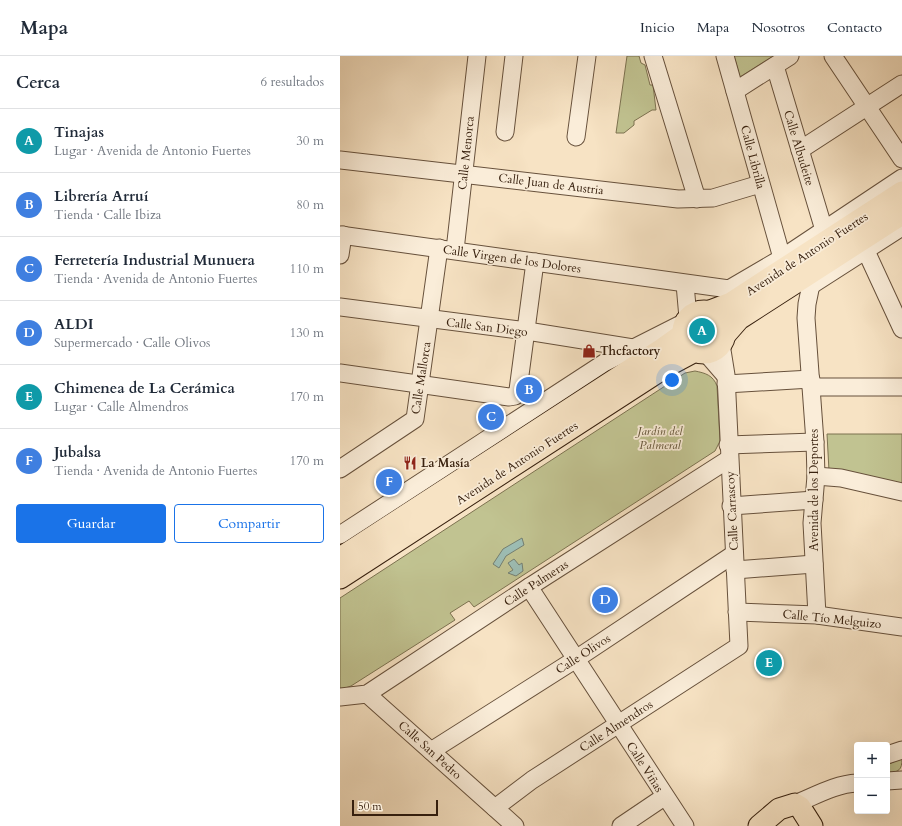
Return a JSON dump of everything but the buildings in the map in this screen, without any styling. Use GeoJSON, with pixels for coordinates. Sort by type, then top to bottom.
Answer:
{"type":"FeatureCollection","features":[{"type":"Feature","properties":{"kind":"main road","name":"Avenida de Antonio Fuertes"},"geometry":{"type":"LineString","coordinates":[[340,558],[656,353],[693,319],[731,303],[902,192]]}},
{"type":"Feature","properties":{"kind":"main road","name":"Avenida de Antonio Fuertes"},"geometry":{"type":"LineString","coordinates":[[340,578],[667,366],[711,346],[738,319],[782,291],[812,278],[902,214]]}},
{"type":"Feature","properties":{"kind":"main road"},"geometry":{"type":"LineString","coordinates":[[715,314],[723,323],[711,346],[687,344],[693,319],[715,314]]}},
{"type":"Feature","properties":{"kind":"main road"},"geometry":{"type":"LineString","coordinates":[[758,826],[779,809],[795,804],[800,808],[812,826]]}},
{"type":"Feature","properties":{"kind":"street","name":"Calle Menorca"},"geometry":{"type":"LineString","coordinates":[[447,249],[464,174],[476,56]]}},
{"type":"Feature","properties":{"kind":"street"},"geometry":{"type":"LineString","coordinates":[[505,132],[514,56]]}},
{"type":"Feature","properties":{"kind":"street"},"geometry":{"type":"LineString","coordinates":[[576,137],[587,56]]}},
{"type":"Feature","properties":{"kind":"street"},"geometry":{"type":"LineString","coordinates":[[653,56],[697,199]]}},
{"type":"Feature","properties":{"kind":"street","name":"Calle Librilla"},"geometry":{"type":"LineString","coordinates":[[725,56],[782,258]]}},
{"type":"Feature","properties":{"kind":"street"},"geometry":{"type":"LineString","coordinates":[[735,91],[790,56]]}},
{"type":"Feature","properties":{"kind":"street"},"geometry":{"type":"LineString","coordinates":[[833,56],[902,160]]}},
{"type":"Feature","properties":{"kind":"street","name":"Calle Albudeite"},"geometry":{"type":"LineString","coordinates":[[775,66],[824,230]]}},
{"type":"Feature","properties":{"kind":"street"},"geometry":{"type":"LineString","coordinates":[[800,150],[902,84]]}},
{"type":"Feature","properties":{"kind":"street","name":"Calle Juan de Austria"},"geometry":{"type":"LineString","coordinates":[[340,160],[678,199],[713,198],[760,184]]}},
{"type":"Feature","properties":{"kind":"street","name":"Avenida de Antonio Fuertes"},"geometry":{"type":"LineString","coordinates":[[729,289],[782,258],[902,178]]}},
{"type":"Feature","properties":{"kind":"street","name":"Avenida de Antonio Fuertes"},"geometry":{"type":"LineString","coordinates":[[812,278],[866,251],[902,227]]}},
{"type":"Feature","properties":{"kind":"street"},"geometry":{"type":"LineString","coordinates":[[340,255],[341,235]]}},
{"type":"Feature","properties":{"kind":"street","name":"Calle Virgen de los Dolores"},"geometry":{"type":"LineString","coordinates":[[341,235],[729,289]]}},
{"type":"Feature","properties":{"kind":"street","name":"Calle Mallorca"},"geometry":{"type":"LineString","coordinates":[[340,469],[415,419],[429,320],[447,249]]}},
{"type":"Feature","properties":{"kind":"street"},"geometry":{"type":"LineString","coordinates":[[866,251],[902,329]]}},
{"type":"Feature","properties":{"kind":"street"},"geometry":{"type":"LineString","coordinates":[[340,373],[509,397],[515,396],[518,390],[536,262]]}},
{"type":"Feature","properties":{"kind":"street"},"geometry":{"type":"LineString","coordinates":[[806,318],[812,278]]}},
{"type":"Feature","properties":{"kind":"street"},"geometry":{"type":"LineString","coordinates":[[685,284],[693,319]]}},
{"type":"Feature","properties":{"kind":"street"},"geometry":{"type":"LineString","coordinates":[[782,291],[797,302],[806,318]]}},
{"type":"Feature","properties":{"kind":"street","name":"Calle San Diego"},"geometry":{"type":"LineString","coordinates":[[340,307],[429,320],[527,331],[633,348]]}},
{"type":"Feature","properties":{"kind":"street","name":"Avenida de los Deportes"},"geometry":{"type":"LineString","coordinates":[[806,318],[815,442],[816,476],[812,523],[817,615]]}},
{"type":"Feature","properties":{"kind":"street","name":"Avenida de Antonio Fuertes"},"geometry":{"type":"LineString","coordinates":[[340,534],[604,363],[693,319]]}},
{"type":"Feature","properties":{"kind":"street"},"geometry":{"type":"LineString","coordinates":[[711,346],[726,380],[902,386]]}},
{"type":"Feature","properties":{"kind":"street","name":"Calle Carrascoy"},"geometry":{"type":"LineString","coordinates":[[726,380],[739,646]]}},
{"type":"Feature","properties":{"kind":"street"},"geometry":{"type":"LineString","coordinates":[[729,452],[815,442]]}},
{"type":"Feature","properties":{"kind":"street","name":"Calle Palmeras"},"geometry":{"type":"LineString","coordinates":[[340,697],[367,694],[729,452]]}},
{"type":"Feature","properties":{"kind":"street"},"geometry":{"type":"LineString","coordinates":[[816,476],[841,478],[902,492]]}},
{"type":"Feature","properties":{"kind":"street"},"geometry":{"type":"LineString","coordinates":[[731,506],[814,500]]}},
{"type":"Feature","properties":{"kind":"street"},"geometry":{"type":"LineString","coordinates":[[734,562],[814,564]]}},
{"type":"Feature","properties":{"kind":"street","name":"Calle Olivos"},"geometry":{"type":"LineString","coordinates":[[430,750],[734,562]]}},
{"type":"Feature","properties":{"kind":"street","name":"Calle Viñas"},"geometry":{"type":"LineString","coordinates":[[529,587],[664,797],[685,826]]}},
{"type":"Feature","properties":{"kind":"street","name":"Calle Tío Melguizo"},"geometry":{"type":"LineString","coordinates":[[737,612],[817,615],[902,627]]}},
{"type":"Feature","properties":{"kind":"street","name":"Calle Almendros"},"geometry":{"type":"LineString","coordinates":[[495,808],[532,780],[739,646]]}},
{"type":"Feature","properties":{"kind":"street"},"geometry":{"type":"LineString","coordinates":[[340,706],[360,702],[367,694]]}},
{"type":"Feature","properties":{"kind":"street","name":"Calle San Pedro"},"geometry":{"type":"LineString","coordinates":[[367,694],[515,826]]}},
{"type":"Feature","properties":{"kind":"street"},"geometry":{"type":"LineString","coordinates":[[890,755],[902,750]]}},
{"type":"Feature","properties":{"kind":"street"},"geometry":{"type":"LineString","coordinates":[[795,804],[853,780]]}},
{"type":"Feature","properties":{"kind":"street"},"geometry":{"type":"LineString","coordinates":[[890,781],[902,780]]}},
{"type":"Feature","properties":{"kind":"street"},"geometry":{"type":"LineString","coordinates":[[621,826],[664,797]]}},
{"type":"Feature","properties":{"kind":"green space"},"geometry":{"type":"Polygon","coordinates":[[[627,56],[639,56],[641,63],[645,65],[650,85],[653,85],[656,110],[652,110],[634,121],[634,125],[624,133],[616,133],[627,56]]]}},
{"type":"Feature","properties":{"kind":"green space"},"geometry":{"type":"Polygon","coordinates":[[[734,56],[774,56],[740,77],[734,56]]]}},
{"type":"Feature","properties":{"kind":"green space","name":"Jardín del Palmeral"},"geometry":{"type":"Polygon","coordinates":[[[695,371],[711,377],[717,386],[720,441],[715,451],[474,607],[469,601],[450,613],[455,620],[351,686],[340,690],[340,598],[685,373],[695,371]]]}},
{"type":"Feature","properties":{"kind":"green space"},"geometry":{"type":"Polygon","coordinates":[[[827,434],[902,434],[902,488],[829,471],[827,434]]]}},
{"type":"Feature","properties":{"kind":"green space"},"geometry":{"type":"Polygon","coordinates":[[[902,758],[899,770],[890,773],[890,764],[902,758]]]}},
{"type":"Feature","properties":{"kind":"water"},"geometry":{"type":"Polygon","coordinates":[[[522,538],[524,545],[506,556],[499,568],[493,564],[503,549],[522,538]]]}},
{"type":"Feature","properties":{"kind":"water"},"geometry":{"type":"Polygon","coordinates":[[[514,559],[519,565],[522,563],[523,571],[516,576],[508,573],[513,570],[508,563],[514,559]]]}},
{"type":"Feature","properties":{"kind":"place","name":"Tinajas"},"geometry":{"type":"Point","coordinates":[702,331]}},
{"type":"Feature","properties":{"kind":"place","name":"Thcfactory"},"geometry":{"type":"Point","coordinates":[589,351]}},
{"type":"Feature","properties":{"kind":"place","name":"Librería Arruí"},"geometry":{"type":"Point","coordinates":[529,390]}},
{"type":"Feature","properties":{"kind":"place","name":"Ferretería Industrial Munuera"},"geometry":{"type":"Point","coordinates":[491,417]}},
{"type":"Feature","properties":{"kind":"place","name":"La Masía"},"geometry":{"type":"Point","coordinates":[410,463]}},
{"type":"Feature","properties":{"kind":"place","name":"Jubalsa"},"geometry":{"type":"Point","coordinates":[389,482]}},
{"type":"Feature","properties":{"kind":"place","name":"ALDI"},"geometry":{"type":"Point","coordinates":[605,600]}},
{"type":"Feature","properties":{"kind":"place","name":"Chimenea de La Cerámica"},"geometry":{"type":"Point","coordinates":[769,663]}}]}
